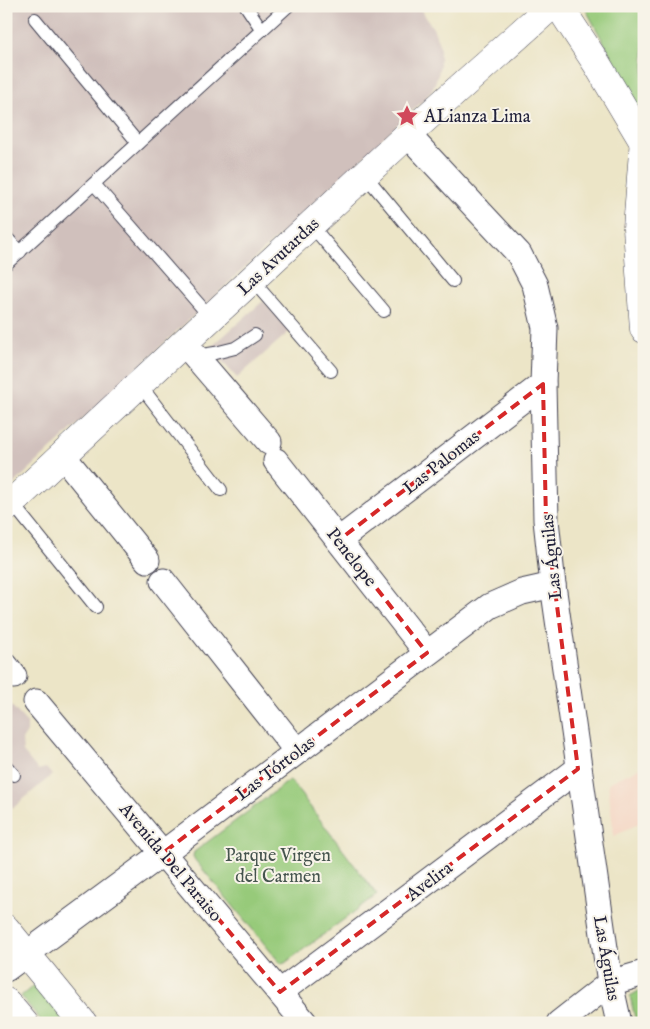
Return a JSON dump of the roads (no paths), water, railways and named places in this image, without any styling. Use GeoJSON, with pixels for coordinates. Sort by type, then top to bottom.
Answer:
{"type":"FeatureCollection","features":[{"type":"Feature","properties":{"kind":"street","name":"Las Avutardas"},"geometry":{"type":"LineString","coordinates":[[9,506],[140,384],[190,349],[211,318],[408,135],[551,6]]}},
{"type":"Feature","properties":{"kind":"street"},"geometry":{"type":"LineString","coordinates":[[559,6],[643,140],[637,228],[644,329]]}},
{"type":"Feature","properties":{"kind":"street","name":"Las Águilas"},"geometry":{"type":"LineString","coordinates":[[408,135],[519,254],[535,285],[545,328],[542,384],[546,520],[553,585],[610,983],[619,1023]]}},
{"type":"Feature","properties":{"kind":"street","name":"Penelope"},"geometry":{"type":"LineString","coordinates":[[190,349],[272,451],[427,653]]}},
{"type":"Feature","properties":{"kind":"street","name":"Las Palomas"},"geometry":{"type":"LineString","coordinates":[[339,540],[542,384]]}},
{"type":"Feature","properties":{"kind":"street"},"geometry":{"type":"LineString","coordinates":[[63,456],[148,560]]}},
{"type":"Feature","properties":{"kind":"street"},"geometry":{"type":"LineString","coordinates":[[163,581],[297,751]]}},
{"type":"Feature","properties":{"kind":"street","name":"Las Tórtolas"},"geometry":{"type":"LineString","coordinates":[[17,961],[490,606],[522,592],[553,585]]}},
{"type":"Feature","properties":{"kind":"street","name":"Avenida Del Paraiso"},"geometry":{"type":"LineString","coordinates":[[36,702],[305,1023]]}},
{"type":"Feature","properties":{"kind":"street","name":"Avelira"},"geometry":{"type":"LineString","coordinates":[[280,992],[578,769]]}},
{"type":"Feature","properties":{"kind":"street"},"geometry":{"type":"LineString","coordinates":[[6,929],[17,961],[83,1023]]}},
{"type":"Feature","properties":{"kind":"street"},"geometry":{"type":"LineString","coordinates":[[559,1023],[610,983],[644,973]]}},
{"type":"Feature","properties":{"kind":"street"},"geometry":{"type":"LineString","coordinates":[[6,1002],[24,1023]]}},
{"type":"Feature","properties":{"kind":"lane"},"geometry":{"type":"LineString","coordinates":[[246,6],[262,30]]}},
{"type":"Feature","properties":{"kind":"lane"},"geometry":{"type":"LineString","coordinates":[[6,264],[288,6]]}},
{"type":"Feature","properties":{"kind":"lane"},"geometry":{"type":"LineString","coordinates":[[34,19],[138,143]]}},
{"type":"Feature","properties":{"kind":"lane"},"geometry":{"type":"LineString","coordinates":[[365,175],[453,281]]}},
{"type":"Feature","properties":{"kind":"lane"},"geometry":{"type":"LineString","coordinates":[[94,184],[211,318]]}},
{"type":"Feature","properties":{"kind":"lane"},"geometry":{"type":"LineString","coordinates":[[311,226],[384,311]]}},
{"type":"Feature","properties":{"kind":"lane"},"geometry":{"type":"LineString","coordinates":[[6,237],[20,252]]}},
{"type":"Feature","properties":{"kind":"lane"},"geometry":{"type":"LineString","coordinates":[[252,280],[331,371]]}},
{"type":"Feature","properties":{"kind":"lane"},"geometry":{"type":"LineString","coordinates":[[190,349],[215,353],[235,348],[255,335]]}},
{"type":"Feature","properties":{"kind":"lane"},"geometry":{"type":"LineString","coordinates":[[140,384],[221,490]]}},
{"type":"Feature","properties":{"kind":"lane"},"geometry":{"type":"LineString","coordinates":[[9,506],[96,607]]}},
{"type":"Feature","properties":{"kind":"place","name":"ALianza Lima"},"geometry":{"type":"Point","coordinates":[407,116]}},
{"type":"Feature","properties":{"kind":"park label","name":"Parque Virgen del Carmen"},"geometry":{"type":"Point","coordinates":[278,865]}}]}
